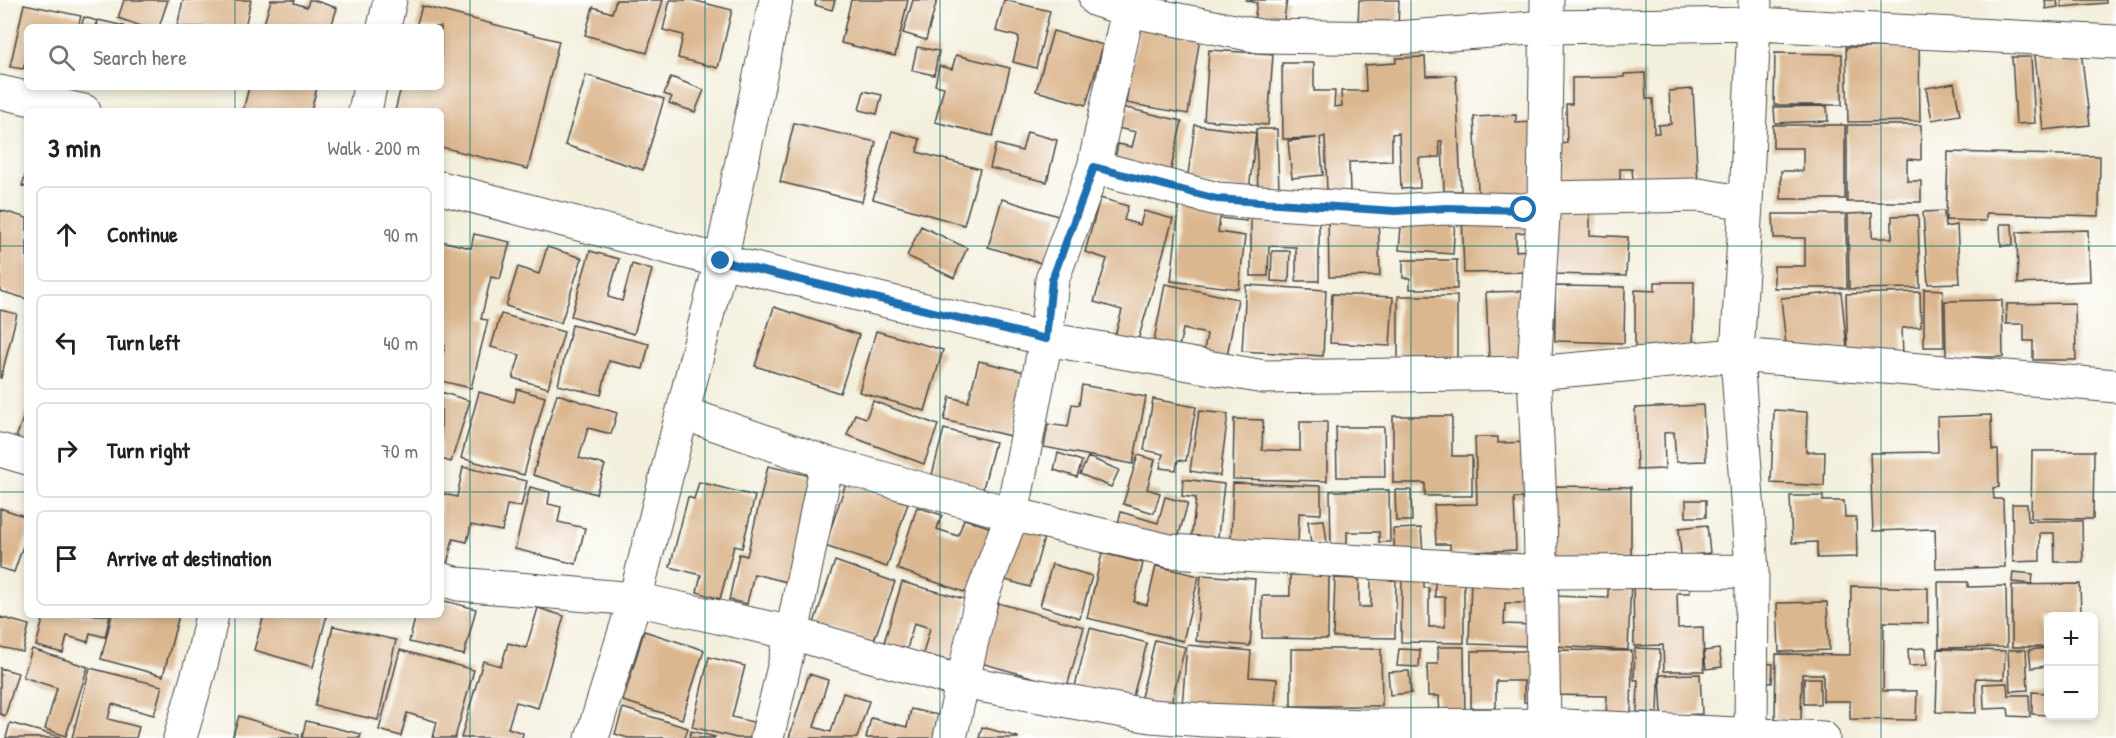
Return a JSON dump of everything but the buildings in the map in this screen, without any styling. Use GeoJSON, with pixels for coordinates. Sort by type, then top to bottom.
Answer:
{"type":"FeatureCollection","features":[{"type":"Feature","properties":{"kind":"street"},"geometry":{"type":"LineString","coordinates":[[385,24],[390,0]]}},
{"type":"Feature","properties":{"kind":"street"},"geometry":{"type":"LineString","coordinates":[[592,738],[635,599],[721,261],[776,0]]}},
{"type":"Feature","properties":{"kind":"street"},"geometry":{"type":"LineString","coordinates":[[1096,0],[1131,5],[1259,36],[1395,38],[1547,13],[1755,12],[2116,42]]}},
{"type":"Feature","properties":{"kind":"street"},"geometry":{"type":"LineString","coordinates":[[950,738],[982,596],[1012,514],[1046,339],[1052,280],[1094,167],[1131,5]]}},
{"type":"Feature","properties":{"kind":"street"},"geometry":{"type":"LineString","coordinates":[[1752,736],[1752,571],[1737,355],[1755,12]]}},
{"type":"Feature","properties":{"kind":"street"},"geometry":{"type":"LineString","coordinates":[[1544,725],[1542,572],[1534,373],[1544,198],[1547,13]]}},
{"type":"Feature","properties":{"kind":"street"},"geometry":{"type":"LineString","coordinates":[[366,108],[369,90]]}},
{"type":"Feature","properties":{"kind":"street"},"geometry":{"type":"LineString","coordinates":[[0,92],[71,108]]}},
{"type":"Feature","properties":{"kind":"street"},"geometry":{"type":"LineString","coordinates":[[1094,167],[1217,199],[1395,211],[1446,208],[1524,210],[1538,207],[1544,198]]}},
{"type":"Feature","properties":{"kind":"street"},"geometry":{"type":"LineString","coordinates":[[444,189],[721,261],[1046,339],[1264,377],[1534,373],[1737,355],[2116,386]]}},
{"type":"Feature","properties":{"kind":"street"},"geometry":{"type":"LineString","coordinates":[[1544,198],[1699,195],[1746,202]]}},
{"type":"Feature","properties":{"kind":"street"},"geometry":{"type":"LineString","coordinates":[[683,413],[826,463],[1012,514],[1170,551],[1542,572],[1752,571]]}},
{"type":"Feature","properties":{"kind":"street"},"geometry":{"type":"LineString","coordinates":[[0,450],[24,457]]}},
{"type":"Feature","properties":{"kind":"street"},"geometry":{"type":"LineString","coordinates":[[767,738],[792,633],[826,463]]}},
{"type":"Feature","properties":{"kind":"street"},"geometry":{"type":"LineString","coordinates":[[444,580],[458,584],[635,599],[792,633],[962,682],[1151,716],[1364,732],[1544,725],[1823,738]]}},
{"type":"Feature","properties":{"kind":"street"},"geometry":{"type":"LineString","coordinates":[[180,738],[202,661],[211,618]]}},
{"type":"Feature","properties":{"kind":"route"},"geometry":{"type":"LineString","coordinates":[[721,261],[1046,339],[1052,280],[1094,167],[1217,199],[1395,211],[1446,208],[1524,210]]}}]}
